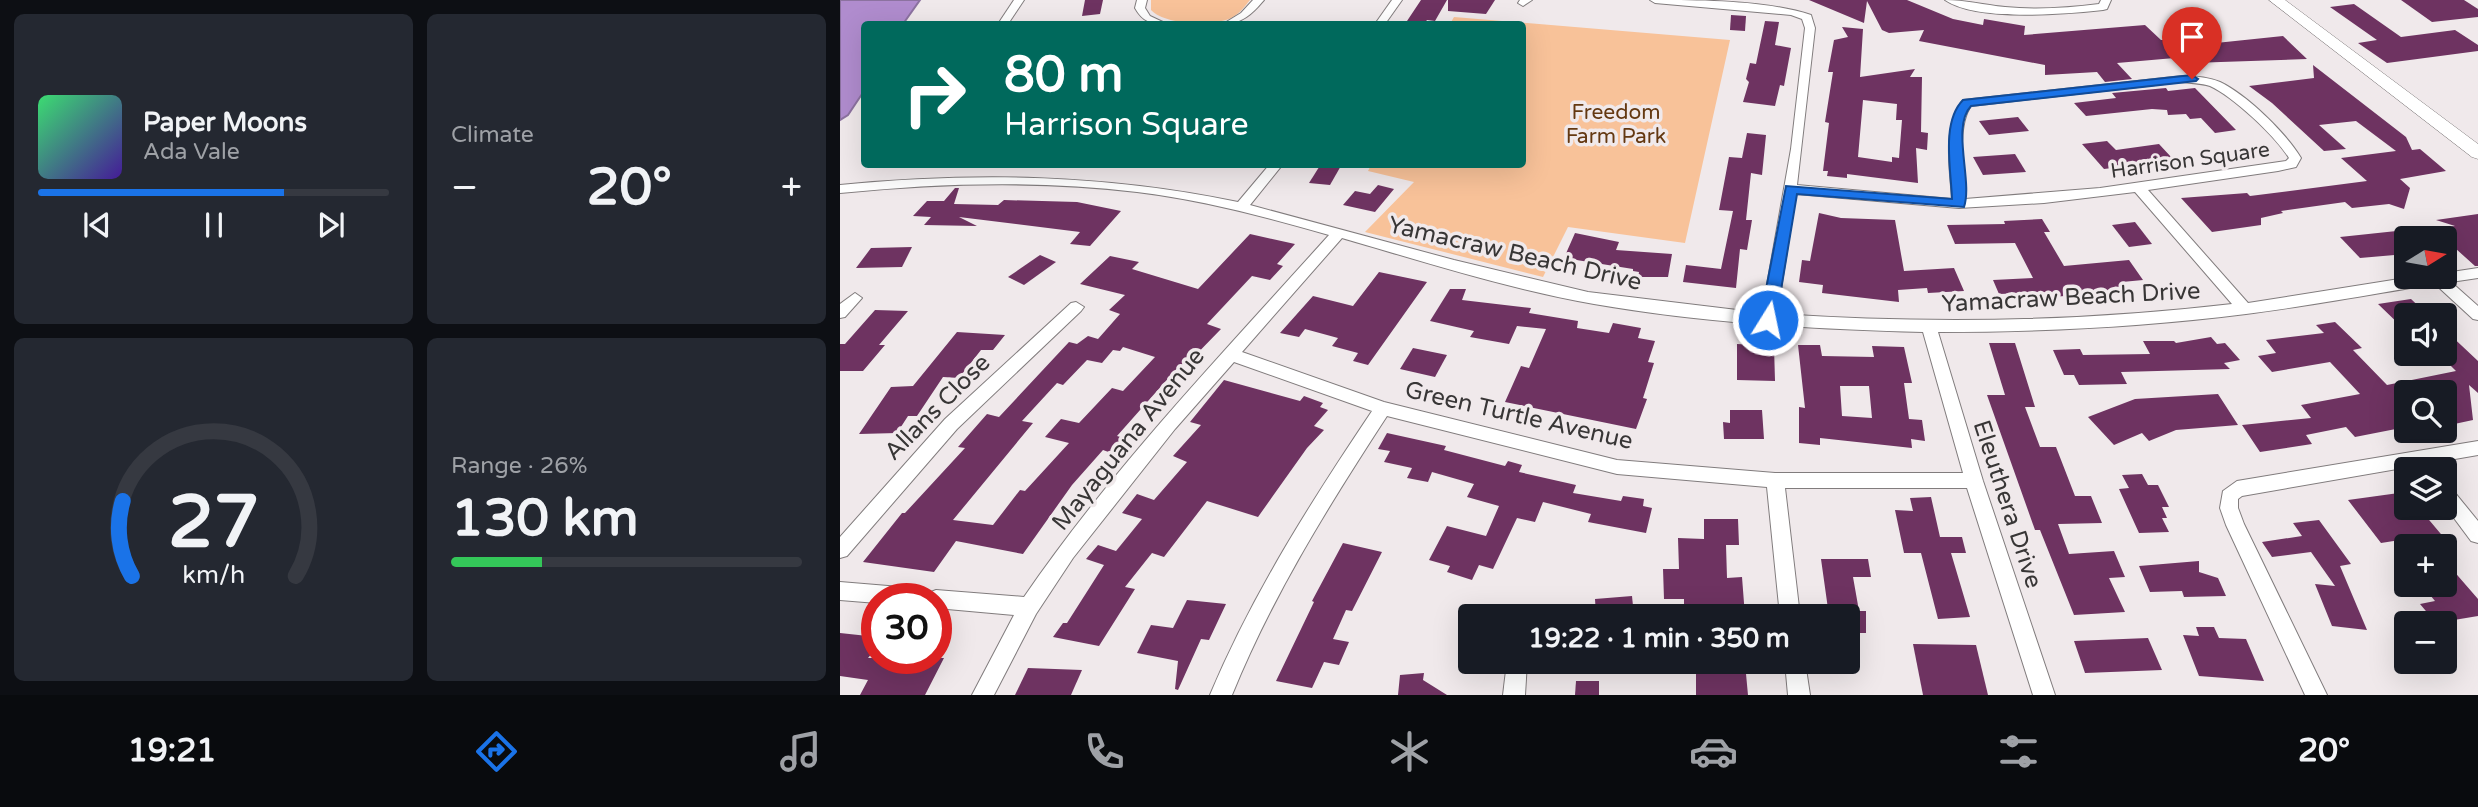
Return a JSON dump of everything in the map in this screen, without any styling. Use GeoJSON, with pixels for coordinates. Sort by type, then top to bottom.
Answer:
{"type":"FeatureCollection","features":[{"type":"Feature","properties":{"kind":"main road"},"geometry":{"type":"LineString","coordinates":[[2276,0],[2478,153]]}},
{"type":"Feature","properties":{"kind":"street"},"geometry":{"type":"LineString","coordinates":[[1005,21],[1019,0]]}},
{"type":"Feature","properties":{"kind":"street"},"geometry":{"type":"LineString","coordinates":[[1142,0],[1140,8],[1146,18],[1154,21]]}},
{"type":"Feature","properties":{"kind":"street"},"geometry":{"type":"LineString","coordinates":[[1234,21],[1245,15],[1259,0]]}},
{"type":"Feature","properties":{"kind":"street"},"geometry":{"type":"LineString","coordinates":[[1382,21],[1397,0]]}},
{"type":"Feature","properties":{"kind":"street"},"geometry":{"type":"LineString","coordinates":[[1655,0],[1711,2],[1792,12],[1807,17],[1810,28],[1791,189],[1768,320]]}},
{"type":"Feature","properties":{"kind":"street"},"geometry":{"type":"LineString","coordinates":[[1950,0],[1986,8],[2023,11],[2103,7],[2106,0]]}},
{"type":"Feature","properties":{"kind":"street","name":"Harrison Square"},"geometry":{"type":"LineString","coordinates":[[1791,189],[1959,204],[2139,188],[2269,169],[2291,164],[2295,158],[2287,145],[2228,92],[2201,80],[2182,79],[1983,100],[1967,103],[1960,110],[1957,129],[1959,204]]}},
{"type":"Feature","properties":{"kind":"street"},"geometry":{"type":"LineString","coordinates":[[1241,207],[1274,168]]}},
{"type":"Feature","properties":{"kind":"street","name":"Yamacraw Beach Drive"},"geometry":{"type":"LineString","coordinates":[[840,189],[919,182],[1041,179],[1144,188],[1241,207],[1487,274],[1604,301],[1768,320],[1929,327],[2070,324],[2245,309],[2394,285]]}},
{"type":"Feature","properties":{"kind":"street"},"geometry":{"type":"LineString","coordinates":[[2139,188],[2245,309]]}},
{"type":"Feature","properties":{"kind":"street","name":"Mayaguana Avenue"},"geometry":{"type":"LineString","coordinates":[[983,695],[1029,607],[1075,542],[1229,354],[1338,234]]}},
{"type":"Feature","properties":{"kind":"street","name":"Yamacraw Beach Drive"},"geometry":{"type":"LineString","coordinates":[[2457,275],[2478,272]]}},
{"type":"Feature","properties":{"kind":"street"},"geometry":{"type":"LineString","coordinates":[[2450,289],[2478,315]]}},
{"type":"Feature","properties":{"kind":"street"},"geometry":{"type":"LineString","coordinates":[[840,313],[855,298]]}},
{"type":"Feature","properties":{"kind":"street","name":"Allans Close"},"geometry":{"type":"LineString","coordinates":[[840,550],[951,424],[1076,307]]}},
{"type":"Feature","properties":{"kind":"street","name":"Eleuthera Drive"},"geometry":{"type":"LineString","coordinates":[[1929,327],[1974,481],[2044,695]]}},
{"type":"Feature","properties":{"kind":"street","name":"Green Turtle Avenue"},"geometry":{"type":"LineString","coordinates":[[1229,354],[1382,408],[1617,467],[1775,480],[1974,481]]}},
{"type":"Feature","properties":{"kind":"street"},"geometry":{"type":"LineString","coordinates":[[1221,695],[1252,624],[1305,526],[1382,408]]}},
{"type":"Feature","properties":{"kind":"street"},"geometry":{"type":"LineString","coordinates":[[2446,457],[2478,448]]}},
{"type":"Feature","properties":{"kind":"street"},"geometry":{"type":"LineString","coordinates":[[2316,695],[2235,525],[2229,508],[2229,496],[2237,489],[2394,468]]}},
{"type":"Feature","properties":{"kind":"street"},"geometry":{"type":"LineString","coordinates":[[1775,480],[1789,604]]}},
{"type":"Feature","properties":{"kind":"street"},"geometry":{"type":"LineString","coordinates":[[2457,508],[2478,535]]}},
{"type":"Feature","properties":{"kind":"street"},"geometry":{"type":"LineString","coordinates":[[840,592],[861,594]]}},
{"type":"Feature","properties":{"kind":"street"},"geometry":{"type":"LineString","coordinates":[[952,601],[1029,607]]}},
{"type":"Feature","properties":{"kind":"street"},"geometry":{"type":"LineString","coordinates":[[1514,695],[1516,674]]}},
{"type":"Feature","properties":{"kind":"street"},"geometry":{"type":"LineString","coordinates":[[1796,674],[1799,695]]}},
{"type":"Feature","properties":{"kind":"green space"},"geometry":{"type":"Polygon","coordinates":[[[1151,0],[1250,0],[1233,17],[1220,21],[1178,21],[1167,19],[1151,10],[1151,0]]]}},
{"type":"Feature","properties":{"kind":"green space","name":"Freedom Farm Park"},"geometry":{"type":"Polygon","coordinates":[[[1454,17],[1502,21],[1452,21],[1454,17]]]}},
{"type":"Feature","properties":{"kind":"green space","name":"Freedom Farm Park"},"geometry":{"type":"Polygon","coordinates":[[[1526,23],[1730,40],[1685,243],[1568,227],[1543,277],[1365,232],[1414,182],[1368,171],[1370,168],[1526,168],[1526,23]]]}},
{"type":"Feature","properties":{"kind":"shaded area"},"geometry":{"type":"Polygon","coordinates":[[[840,0],[920,0],[905,21],[861,21],[861,96],[848,115],[840,120],[840,0]]]}},
{"type":"Feature","properties":{"kind":"building"},"geometry":{"type":"Polygon","coordinates":[[[1085,0],[1103,0],[1100,14],[1082,16],[1085,0]]]}},
{"type":"Feature","properties":{"kind":"building"},"geometry":{"type":"Polygon","coordinates":[[[1421,0],[1447,0],[1435,21],[1407,21],[1421,0]]]}},
{"type":"Feature","properties":{"kind":"building"},"geometry":{"type":"Polygon","coordinates":[[[1448,0],[1495,0],[1486,14],[1448,11],[1448,0]]]}},
{"type":"Feature","properties":{"kind":"building"},"geometry":{"type":"Polygon","coordinates":[[[1809,0],[1907,0],[1953,19],[1983,25],[1984,19],[2025,26],[2024,35],[2145,25],[2161,40],[2212,39],[2216,43],[2283,36],[2307,59],[2191,63],[2186,57],[2117,63],[2132,79],[2105,82],[2097,72],[2045,75],[2045,65],[1919,41],[1924,30],[1889,33],[1882,30],[1867,1],[1864,23],[1809,0]]]}},
{"type":"Feature","properties":{"kind":"building"},"geometry":{"type":"Polygon","coordinates":[[[2401,0],[2464,0],[2478,9],[2478,17],[2432,22],[2401,0]]]}},
{"type":"Feature","properties":{"kind":"building"},"geometry":{"type":"Polygon","coordinates":[[[2354,4],[2401,37],[2455,30],[2478,45],[2478,51],[2387,63],[2358,43],[2377,40],[2330,7],[2354,4]]]}},
{"type":"Feature","properties":{"kind":"building"},"geometry":{"type":"Polygon","coordinates":[[[1731,15],[1746,16],[1745,31],[1730,30],[1731,15]]]}},
{"type":"Feature","properties":{"kind":"building"},"geometry":{"type":"Polygon","coordinates":[[[1765,21],[1779,22],[1775,45],[1791,48],[1784,86],[1780,85],[1775,106],[1743,102],[1749,82],[1746,79],[1750,63],[1756,64],[1765,21]]]}},
{"type":"Feature","properties":{"kind":"building"},"geometry":{"type":"Polygon","coordinates":[[[1842,27],[1863,29],[1860,77],[1915,69],[1910,77],[1922,77],[1921,132],[1928,133],[1927,150],[1916,148],[1918,183],[1847,174],[1847,178],[1827,176],[1828,171],[1823,171],[1829,123],[1825,122],[1833,72],[1828,72],[1834,40],[1848,37],[1842,27]],[[1863,100],[1858,157],[1892,162],[1892,157],[1899,158],[1902,120],[1896,120],[1897,104],[1863,100]]]}},
{"type":"Feature","properties":{"kind":"building"},"geometry":{"type":"Polygon","coordinates":[[[2313,65],[2406,137],[2412,150],[2420,149],[2446,171],[2400,179],[2410,188],[2404,209],[2389,204],[2352,208],[2345,202],[2281,211],[2283,213],[2261,218],[2261,225],[2212,232],[2181,198],[2247,193],[2250,196],[2367,181],[2341,158],[2396,151],[2356,121],[2319,125],[2346,149],[2324,151],[2272,103],[2249,86],[2314,78],[2313,65]]]}},
{"type":"Feature","properties":{"kind":"building"},"geometry":{"type":"Polygon","coordinates":[[[2166,88],[2168,91],[2195,88],[2236,130],[2215,133],[2201,118],[2190,119],[2186,114],[2168,115],[2167,110],[2152,109],[2086,116],[2074,103],[2116,98],[2112,93],[2166,88]]]}},
{"type":"Feature","properties":{"kind":"building"},"geometry":{"type":"Polygon","coordinates":[[[2018,117],[2029,131],[1989,135],[1979,121],[2018,117]]]}},
{"type":"Feature","properties":{"kind":"building"},"geometry":{"type":"Polygon","coordinates":[[[1747,133],[1766,135],[1762,175],[1751,173],[1746,220],[1752,220],[1747,250],[1740,249],[1736,288],[1683,282],[1686,265],[1721,269],[1733,211],[1719,210],[1729,157],[1742,158],[1747,133]]]}},
{"type":"Feature","properties":{"kind":"building"},"geometry":{"type":"Polygon","coordinates":[[[2107,141],[2116,150],[2159,144],[2172,158],[2166,159],[2168,161],[2104,169],[2082,144],[2107,141]]]}},
{"type":"Feature","properties":{"kind":"building"},"geometry":{"type":"Polygon","coordinates":[[[2015,154],[2026,172],[1983,175],[1973,157],[2015,154]]]}},
{"type":"Feature","properties":{"kind":"building"},"geometry":{"type":"Polygon","coordinates":[[[1318,168],[1340,168],[1330,185],[1309,183],[1318,168]]]}},
{"type":"Feature","properties":{"kind":"building"},"geometry":{"type":"Polygon","coordinates":[[[1378,185],[1394,189],[1375,212],[1343,205],[1355,191],[1370,194],[1378,185]]]}},
{"type":"Feature","properties":{"kind":"building"},"geometry":{"type":"Polygon","coordinates":[[[955,188],[959,188],[954,204],[998,205],[1004,200],[1077,202],[1121,211],[1090,246],[1070,244],[1080,232],[959,217],[977,226],[924,225],[931,217],[913,216],[927,201],[944,201],[955,188]]]}},
{"type":"Feature","properties":{"kind":"building"},"geometry":{"type":"Polygon","coordinates":[[[1819,213],[1841,218],[1895,220],[1904,271],[1954,268],[1964,291],[1928,293],[1927,288],[1898,290],[1899,302],[1822,293],[1823,285],[1799,282],[1802,260],[1810,261],[1819,213]]]}},
{"type":"Feature","properties":{"kind":"building"},"geometry":{"type":"Polygon","coordinates":[[[2478,214],[2478,266],[2457,250],[2457,226],[2436,220],[2478,214]]]}},
{"type":"Feature","properties":{"kind":"building"},"geometry":{"type":"Polygon","coordinates":[[[2042,219],[2050,232],[2044,232],[2064,266],[2129,260],[2143,280],[2122,282],[2126,289],[2075,293],[2076,295],[2053,297],[2050,292],[1999,294],[1993,280],[2033,278],[2015,243],[1955,244],[1947,225],[2005,224],[2004,221],[2042,219]]]}},
{"type":"Feature","properties":{"kind":"building"},"geometry":{"type":"Polygon","coordinates":[[[2135,222],[2152,244],[2129,247],[2112,225],[2135,222]]]}},
{"type":"Feature","properties":{"kind":"building"},"geometry":{"type":"Polygon","coordinates":[[[2394,231],[2394,255],[2360,258],[2340,237],[2394,231]]]}},
{"type":"Feature","properties":{"kind":"building"},"geometry":{"type":"Polygon","coordinates":[[[1575,233],[1619,242],[1616,250],[1672,254],[1668,277],[1638,277],[1639,272],[1633,269],[1564,258],[1575,233]]]}},
{"type":"Feature","properties":{"kind":"building"},"geometry":{"type":"Polygon","coordinates":[[[1250,234],[1295,244],[1277,264],[1283,266],[1270,280],[1252,276],[1207,324],[1221,329],[1185,366],[1180,365],[1117,436],[1127,439],[1114,454],[1103,450],[1072,485],[1023,554],[956,541],[934,572],[863,562],[902,513],[905,513],[965,448],[958,447],[987,414],[999,417],[1069,342],[1077,344],[1088,336],[1098,339],[1120,314],[1109,310],[1125,295],[1080,284],[1110,256],[1139,262],[1132,269],[1198,289],[1250,234]],[[1123,347],[1120,351],[1113,350],[1102,363],[1087,360],[1063,385],[1057,383],[1022,421],[1033,423],[953,520],[993,525],[1020,490],[1025,491],[1069,443],[1045,437],[1061,419],[1079,423],[1112,388],[1123,391],[1155,357],[1123,347]]]}},
{"type":"Feature","properties":{"kind":"building"},"geometry":{"type":"Polygon","coordinates":[[[912,247],[902,267],[856,268],[871,248],[912,247]]]}},
{"type":"Feature","properties":{"kind":"building"},"geometry":{"type":"Polygon","coordinates":[[[1040,255],[1056,262],[1024,285],[1008,277],[1040,255]]]}},
{"type":"Feature","properties":{"kind":"building"},"geometry":{"type":"Polygon","coordinates":[[[1379,272],[1427,282],[1368,365],[1353,361],[1358,353],[1332,346],[1338,338],[1305,329],[1299,337],[1280,333],[1313,296],[1353,306],[1379,272]]]}},
{"type":"Feature","properties":{"kind":"building"},"geometry":{"type":"Polygon","coordinates":[[[1450,289],[1466,289],[1462,300],[1531,308],[1529,313],[1578,321],[1577,328],[1609,333],[1613,323],[1641,328],[1638,338],[1655,341],[1648,362],[1654,363],[1643,398],[1647,399],[1636,429],[1505,402],[1521,366],[1529,368],[1546,329],[1517,326],[1509,344],[1470,337],[1474,331],[1430,321],[1450,289]]]}},
{"type":"Feature","properties":{"kind":"building"},"geometry":{"type":"Polygon","coordinates":[[[2411,299],[2415,303],[2394,303],[2394,319],[2378,304],[2411,299]]]}},
{"type":"Feature","properties":{"kind":"building"},"geometry":{"type":"Polygon","coordinates":[[[875,310],[908,311],[879,345],[885,345],[863,371],[840,371],[840,344],[845,344],[875,310]]]}},
{"type":"Feature","properties":{"kind":"building"},"geometry":{"type":"Polygon","coordinates":[[[2335,322],[2362,348],[2353,350],[2387,385],[2394,384],[2394,429],[2355,437],[2346,427],[2306,435],[2312,444],[2260,452],[2242,425],[2311,418],[2301,405],[2360,394],[2330,362],[2272,372],[2258,356],[2276,353],[2266,340],[2324,333],[2316,325],[2335,322]]]}},
{"type":"Feature","properties":{"kind":"building"},"geometry":{"type":"Polygon","coordinates":[[[957,332],[1005,335],[993,350],[981,350],[959,378],[943,377],[917,416],[908,416],[897,433],[859,434],[891,387],[913,386],[957,332]]]}},
{"type":"Feature","properties":{"kind":"building"},"geometry":{"type":"Polygon","coordinates":[[[2211,337],[2217,344],[2225,343],[2240,360],[2224,363],[2230,369],[2121,372],[2127,384],[2079,385],[2074,375],[2064,375],[2053,350],[2080,349],[2083,355],[2150,354],[2143,341],[2176,343],[2211,337]]]}},
{"type":"Feature","properties":{"kind":"building"},"geometry":{"type":"Polygon","coordinates":[[[2457,341],[2478,361],[2478,393],[2469,385],[2473,420],[2457,423],[2457,380],[2412,380],[2456,371],[2451,366],[2457,366],[2457,341]]]}},
{"type":"Feature","properties":{"kind":"building"},"geometry":{"type":"Polygon","coordinates":[[[1989,343],[2015,343],[2035,407],[2025,407],[2040,447],[2056,447],[2075,496],[2091,496],[2102,523],[2058,524],[2069,554],[2114,551],[2125,577],[2109,578],[2125,612],[2074,615],[2040,530],[2035,530],[1987,395],[2005,395],[1989,343]]]}},
{"type":"Feature","properties":{"kind":"building"},"geometry":{"type":"Polygon","coordinates":[[[1737,344],[1774,346],[1775,381],[1737,380],[1737,344]]]}},
{"type":"Feature","properties":{"kind":"building"},"geometry":{"type":"Polygon","coordinates":[[[1798,345],[1820,345],[1822,356],[1874,357],[1872,346],[1904,347],[1912,383],[1904,383],[1909,419],[1922,420],[1925,441],[1911,439],[1912,448],[1820,438],[1820,445],[1799,443],[1799,407],[1805,408],[1798,345]],[[1840,386],[1842,416],[1872,418],[1869,386],[1840,386]]]}},
{"type":"Feature","properties":{"kind":"building"},"geometry":{"type":"Polygon","coordinates":[[[1413,348],[1447,355],[1435,377],[1400,369],[1413,348]]]}},
{"type":"Feature","properties":{"kind":"building"},"geometry":{"type":"Polygon","coordinates":[[[1224,380],[1300,401],[1304,396],[1323,403],[1320,407],[1328,410],[1314,426],[1324,430],[1307,448],[1258,517],[1207,501],[1164,557],[1152,553],[1125,587],[1135,589],[1099,646],[1053,637],[1063,623],[1067,623],[1104,565],[1086,559],[1098,545],[1116,551],[1142,519],[1122,513],[1137,494],[1154,500],[1187,462],[1173,456],[1201,425],[1190,422],[1224,380]]]}},
{"type":"Feature","properties":{"kind":"building"},"geometry":{"type":"Polygon","coordinates":[[[2218,394],[2238,425],[2176,430],[2149,441],[2142,433],[2114,445],[2088,417],[2135,399],[2218,394]]]}},
{"type":"Feature","properties":{"kind":"building"},"geometry":{"type":"Polygon","coordinates":[[[1730,410],[1762,410],[1764,439],[1724,439],[1723,422],[1730,423],[1730,410]]]}},
{"type":"Feature","properties":{"kind":"building"},"geometry":{"type":"Polygon","coordinates":[[[1387,433],[1446,446],[1444,450],[1505,466],[1508,461],[1522,465],[1519,472],[1576,485],[1573,493],[1621,501],[1623,496],[1644,499],[1643,506],[1652,508],[1646,533],[1588,522],[1591,514],[1543,502],[1535,522],[1517,518],[1493,569],[1479,565],[1472,580],[1447,572],[1450,566],[1429,560],[1447,526],[1486,536],[1499,506],[1467,497],[1474,484],[1432,472],[1428,482],[1407,478],[1412,468],[1384,462],[1390,451],[1378,449],[1387,433]]]}},
{"type":"Feature","properties":{"kind":"building"},"geometry":{"type":"Polygon","coordinates":[[[2142,474],[2148,485],[2158,485],[2169,507],[2162,507],[2167,518],[2162,518],[2169,532],[2139,533],[2119,489],[2129,488],[2122,475],[2142,474]]]}},
{"type":"Feature","properties":{"kind":"building"},"geometry":{"type":"Polygon","coordinates":[[[2394,494],[2394,520],[2429,520],[2441,534],[2394,534],[2394,541],[2381,543],[2348,500],[2394,494]]]}},
{"type":"Feature","properties":{"kind":"building"},"geometry":{"type":"Polygon","coordinates":[[[1931,497],[1940,537],[1962,537],[1966,553],[1951,553],[1970,617],[1938,619],[1921,553],[1904,553],[1895,510],[1913,511],[1910,498],[1931,497]]]}},
{"type":"Feature","properties":{"kind":"building"},"geometry":{"type":"Polygon","coordinates":[[[1704,519],[1738,519],[1739,545],[1726,545],[1727,578],[1742,577],[1744,604],[1684,604],[1684,599],[1664,599],[1663,569],[1679,569],[1678,538],[1704,539],[1704,519]]]}},
{"type":"Feature","properties":{"kind":"building"},"geometry":{"type":"Polygon","coordinates":[[[2319,520],[2351,564],[2340,566],[2367,630],[2332,626],[2315,584],[2335,586],[2311,552],[2272,557],[2262,542],[2302,536],[2293,523],[2319,520]]]}},
{"type":"Feature","properties":{"kind":"building"},"geometry":{"type":"Polygon","coordinates":[[[1343,543],[1382,552],[1352,611],[1346,610],[1333,639],[1349,642],[1339,665],[1324,662],[1312,688],[1276,681],[1314,602],[1312,601],[1343,543]]]}},
{"type":"Feature","properties":{"kind":"building"},"geometry":{"type":"Polygon","coordinates":[[[1821,559],[1868,559],[1871,577],[1853,577],[1858,604],[1827,604],[1821,559]]]}},
{"type":"Feature","properties":{"kind":"building"},"geometry":{"type":"Polygon","coordinates":[[[2199,561],[2199,572],[2218,578],[2226,596],[2184,597],[2182,591],[2150,592],[2139,566],[2199,561]]]}},
{"type":"Feature","properties":{"kind":"building"},"geometry":{"type":"Polygon","coordinates":[[[2457,575],[2478,599],[2478,616],[2457,620],[2457,611],[2426,611],[2420,604],[2435,601],[2432,597],[2457,597],[2457,575]]]}},
{"type":"Feature","properties":{"kind":"building"},"geometry":{"type":"Polygon","coordinates":[[[1632,596],[1633,604],[1595,604],[1595,599],[1632,596]]]}},
{"type":"Feature","properties":{"kind":"building"},"geometry":{"type":"Polygon","coordinates":[[[1187,600],[1226,604],[1209,640],[1201,639],[1178,690],[1175,689],[1178,661],[1137,653],[1151,625],[1173,628],[1187,600]]]}},
{"type":"Feature","properties":{"kind":"building"},"geometry":{"type":"Polygon","coordinates":[[[1860,611],[1866,611],[1866,633],[1860,633],[1860,611]]]}},
{"type":"Feature","properties":{"kind":"building"},"geometry":{"type":"Polygon","coordinates":[[[2196,627],[2214,627],[2219,638],[2246,639],[2264,681],[2199,676],[2183,635],[2199,636],[2196,627]]]}},
{"type":"Feature","properties":{"kind":"building"},"geometry":{"type":"Polygon","coordinates":[[[840,633],[861,635],[861,674],[936,674],[925,695],[860,695],[868,680],[840,676],[840,633]]]}},
{"type":"Feature","properties":{"kind":"building"},"geometry":{"type":"Polygon","coordinates":[[[2148,638],[2162,670],[2085,673],[2074,641],[2148,638]]]}},
{"type":"Feature","properties":{"kind":"building"},"geometry":{"type":"Polygon","coordinates":[[[1913,644],[1976,645],[1988,695],[1923,695],[1913,644]]]}},
{"type":"Feature","properties":{"kind":"building"},"geometry":{"type":"Polygon","coordinates":[[[1028,668],[1082,670],[1071,695],[1015,695],[1028,668]]]}},
{"type":"Feature","properties":{"kind":"building"},"geometry":{"type":"Polygon","coordinates":[[[1424,673],[1423,680],[1447,695],[1398,695],[1400,675],[1424,673]]]}},
{"type":"Feature","properties":{"kind":"building"},"geometry":{"type":"Polygon","coordinates":[[[1696,674],[1746,674],[1748,695],[1696,695],[1696,674]]]}},
{"type":"Feature","properties":{"kind":"building"},"geometry":{"type":"Polygon","coordinates":[[[1576,681],[1599,681],[1599,695],[1575,695],[1576,681]]]}},
{"type":"Feature","properties":{"kind":"route"},"geometry":{"type":"LineString","coordinates":[[1768,320],[1791,189],[1959,204],[1957,129],[1963,105],[1983,100],[2192,79]]}}]}
